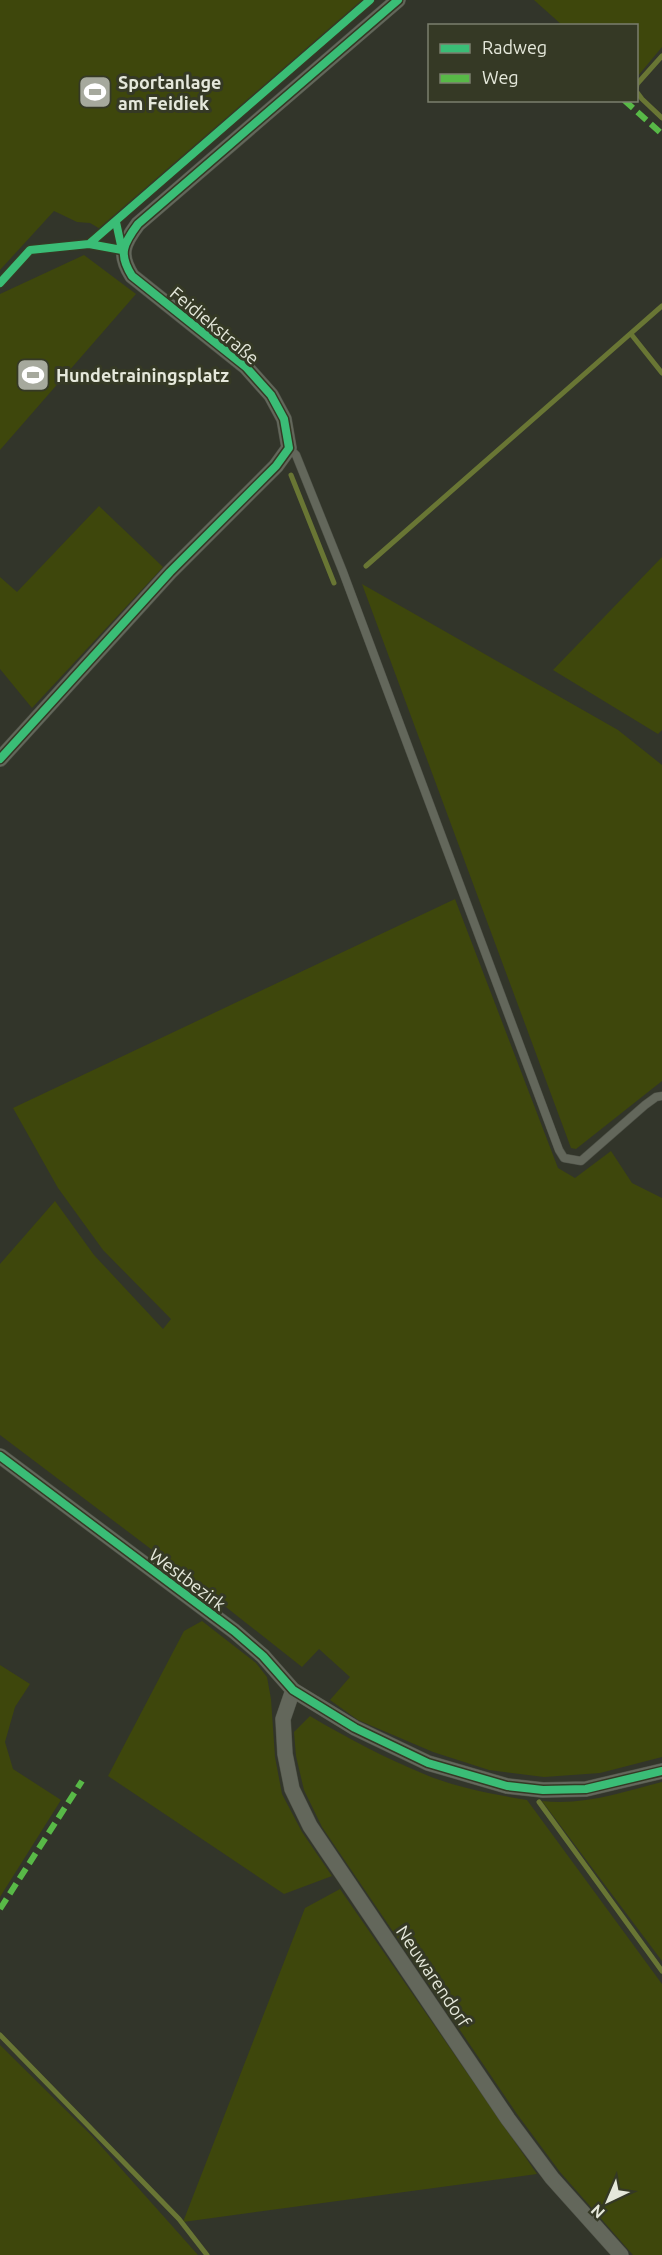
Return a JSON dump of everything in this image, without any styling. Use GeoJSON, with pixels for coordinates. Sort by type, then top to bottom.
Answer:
{"type":"FeatureCollection","features":[{"type":"Feature","properties":{"kind":"street","name":"Feidiekstraße"},"geometry":{"type":"LineString","coordinates":[[289,448],[284,419],[271,395],[246,367],[132,276],[124,263],[122,250],[138,224],[398,0]]}},
{"type":"Feature","properties":{"kind":"street"},"geometry":{"type":"LineString","coordinates":[[0,759],[170,572],[276,466],[289,448]]}},
{"type":"Feature","properties":{"kind":"street","name":"Westbezirk"},"geometry":{"type":"LineString","coordinates":[[0,1456],[234,1631],[263,1656],[293,1689],[355,1728],[428,1763],[507,1786],[543,1790],[586,1789],[662,1771]]}},
{"type":"Feature","properties":{"kind":"street","name":"Neuwarendorf"},"geometry":{"type":"LineString","coordinates":[[293,1689],[283,1719],[285,1754],[292,1789],[310,1826],[508,2119],[552,2178],[621,2255]]}},
{"type":"Feature","properties":{"kind":"lane"},"geometry":{"type":"LineString","coordinates":[[289,448],[296,455],[343,572],[559,1150],[564,1158],[581,1161],[645,1106],[662,1096]]}},
{"type":"Feature","properties":{"kind":"green space"},"geometry":{"type":"Polygon","coordinates":[[[0,0],[363,0],[102,230],[90,223],[77,222],[54,211],[0,270],[0,0]]]}},
{"type":"Feature","properties":{"kind":"green space"},"geometry":{"type":"Polygon","coordinates":[[[534,0],[662,0],[662,47],[638,76],[638,24],[561,24],[534,0]]]}},
{"type":"Feature","properties":{"kind":"green space","name":"Hundetrainingsplatz"},"geometry":{"type":"Polygon","coordinates":[[[84,255],[136,294],[0,450],[0,294],[84,255]]]}},
{"type":"Feature","properties":{"kind":"green space"},"geometry":{"type":"Polygon","coordinates":[[[99,506],[163,567],[32,708],[0,669],[0,577],[17,592],[99,506]]]}},
{"type":"Feature","properties":{"kind":"green space"},"geometry":{"type":"Polygon","coordinates":[[[662,557],[662,730],[658,734],[553,670],[662,557]]]}},
{"type":"Feature","properties":{"kind":"green space"},"geometry":{"type":"Polygon","coordinates":[[[362,584],[618,730],[662,765],[662,1081],[576,1149],[571,1148],[362,584]]]}},
{"type":"Feature","properties":{"kind":"green space"},"geometry":{"type":"Polygon","coordinates":[[[455,899],[558,1168],[575,1178],[611,1151],[632,1183],[662,1198],[662,1757],[600,1773],[544,1777],[489,1770],[433,1752],[358,1720],[330,1700],[350,1677],[319,1649],[302,1667],[188,1577],[0,1435],[0,1264],[55,1201],[94,1255],[163,1329],[171,1319],[103,1250],[58,1188],[13,1108],[455,899]]]}},
{"type":"Feature","properties":{"kind":"green space"},"geometry":{"type":"Polygon","coordinates":[[[202,1621],[256,1663],[267,1677],[275,1757],[282,1794],[302,1832],[332,1876],[284,1894],[108,1776],[184,1631],[202,1621]]]}},
{"type":"Feature","properties":{"kind":"green space"},"geometry":{"type":"Polygon","coordinates":[[[0,1665],[30,1684],[15,1707],[5,1742],[13,1769],[61,1800],[0,1897],[0,1665]]]}},
{"type":"Feature","properties":{"kind":"green space"},"geometry":{"type":"Polygon","coordinates":[[[310,1716],[352,1740],[437,1779],[475,1790],[527,1800],[662,1984],[662,2255],[633,2255],[560,2172],[517,2114],[322,1827],[304,1790],[296,1756],[294,1732],[310,1716]]]}},
{"type":"Feature","properties":{"kind":"green space"},"geometry":{"type":"Polygon","coordinates":[[[662,1782],[662,1961],[542,1801],[588,1800],[662,1782]]]}},
{"type":"Feature","properties":{"kind":"green space"},"geometry":{"type":"Polygon","coordinates":[[[340,1889],[537,2174],[183,2222],[305,1908],[340,1889]]]}},
{"type":"Feature","properties":{"kind":"green space"},"geometry":{"type":"Polygon","coordinates":[[[0,2045],[92,2136],[198,2255],[0,2255],[0,2045]]]}},
{"type":"Feature","properties":{"kind":"waterway"},"geometry":{"type":"LineString","coordinates":[[638,83],[662,56]]}},
{"type":"Feature","properties":{"kind":"waterway"},"geometry":{"type":"LineString","coordinates":[[638,94],[662,118]]}},
{"type":"Feature","properties":{"kind":"waterway"},"geometry":{"type":"LineString","coordinates":[[366,566],[662,306]]}},
{"type":"Feature","properties":{"kind":"waterway"},"geometry":{"type":"LineString","coordinates":[[631,334],[662,373]]}},
{"type":"Feature","properties":{"kind":"waterway"},"geometry":{"type":"LineString","coordinates":[[291,475],[334,583]]}},
{"type":"Feature","properties":{"kind":"waterway"},"geometry":{"type":"LineString","coordinates":[[539,1802],[662,1971]]}},
{"type":"Feature","properties":{"kind":"waterway"},"geometry":{"type":"LineString","coordinates":[[0,2035],[179,2219],[207,2255]]}},
{"type":"Feature","properties":{"kind":"marked path"},"geometry":{"type":"LineString","coordinates":[[626,102],[662,134]]}},
{"type":"Feature","properties":{"kind":"marked path"},"geometry":{"type":"LineString","coordinates":[[0,1909],[82,1781]]}},
{"type":"Feature","properties":{"kind":"cycle path"},"geometry":{"type":"LineString","coordinates":[[89,244],[370,0]]}},
{"type":"Feature","properties":{"kind":"cycle path"},"geometry":{"type":"LineString","coordinates":[[0,759],[170,572],[276,466],[289,448],[284,419],[271,395],[246,367],[132,276],[124,255],[129,237],[138,224],[398,0]]}},
{"type":"Feature","properties":{"kind":"cycle path"},"geometry":{"type":"LineString","coordinates":[[0,283],[30,250],[89,244],[122,250],[116,222]]}},
{"type":"Feature","properties":{"kind":"cycle path"},"geometry":{"type":"LineString","coordinates":[[0,1456],[234,1631],[263,1656],[293,1690],[355,1728],[428,1763],[507,1786],[543,1790],[586,1789],[662,1771]]}},
{"type":"Feature","properties":{"kind":"place","name":"Sportanlage am Feidiek"},"geometry":{"type":"Point","coordinates":[95,92]}},
{"type":"Feature","properties":{"kind":"place","name":"Hundetrainingsplatz"},"geometry":{"type":"Point","coordinates":[33,375]}}]}
